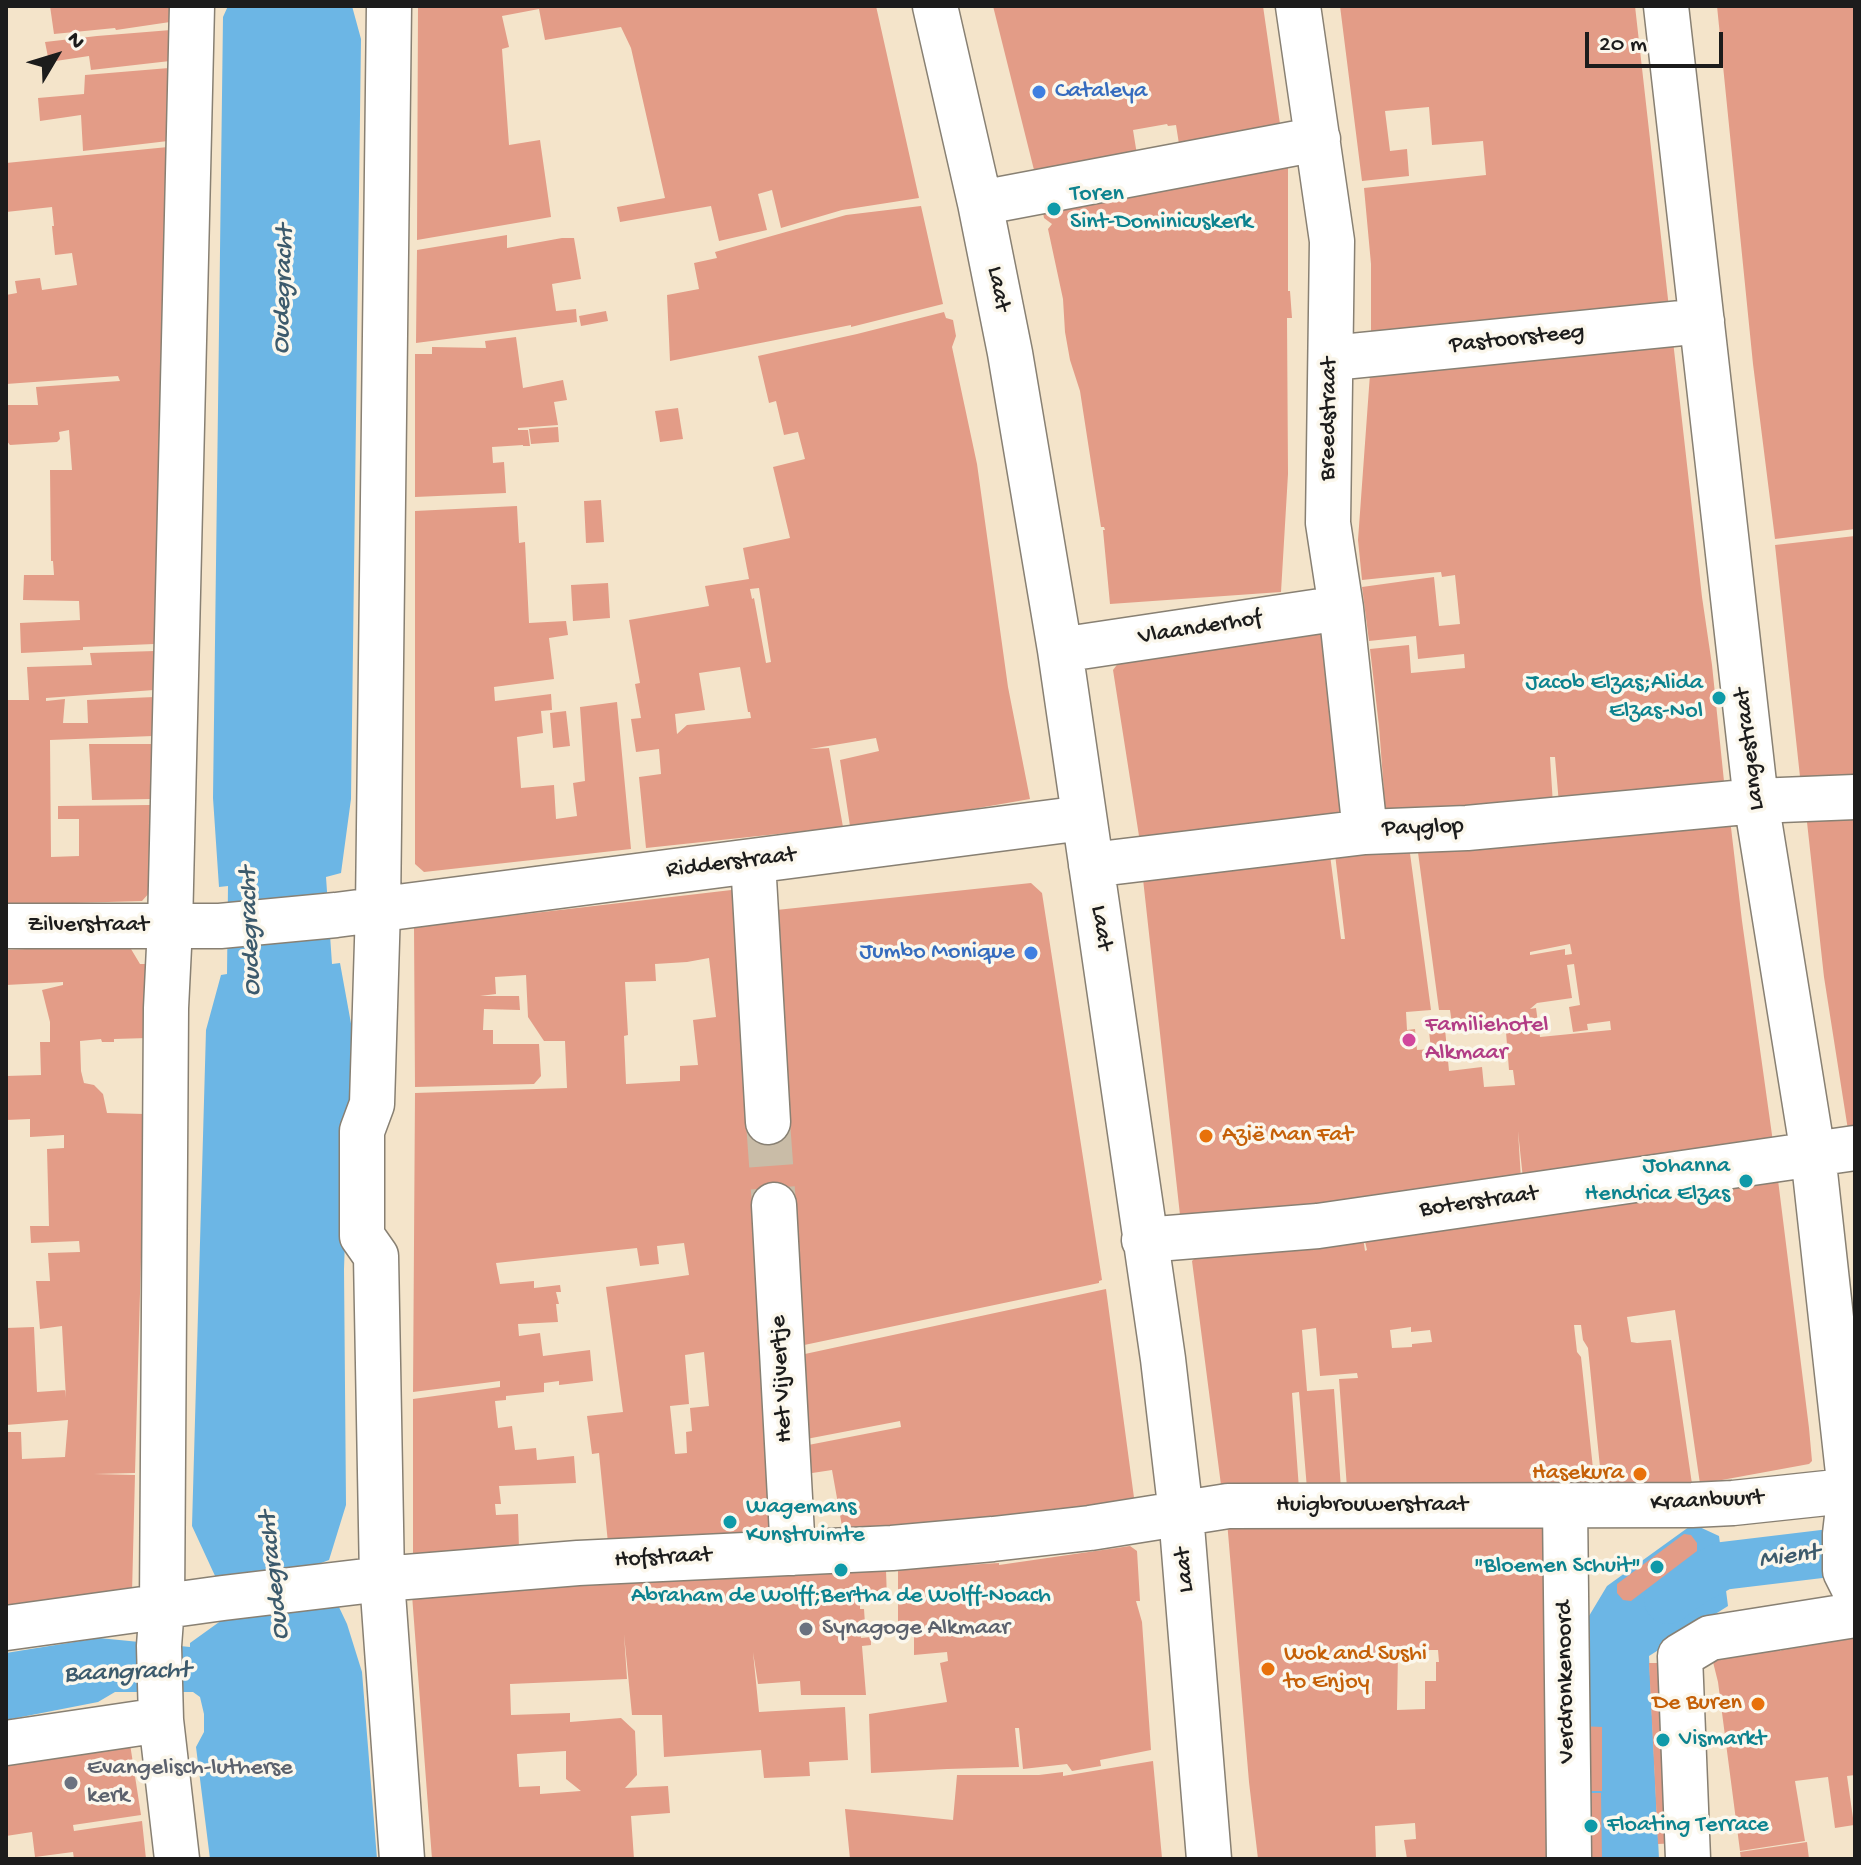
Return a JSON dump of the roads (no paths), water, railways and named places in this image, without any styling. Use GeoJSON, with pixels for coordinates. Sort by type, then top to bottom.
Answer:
{"type":"FeatureCollection","features":[{"type":"Feature","properties":{"kind":"street"},"geometry":{"type":"LineString","coordinates":[[177,1859],[161,1720],[160,1626],[166,1024],[192,6]]}},
{"type":"Feature","properties":{"kind":"street"},"geometry":{"type":"LineString","coordinates":[[389,6],[378,909],[372,1104],[362,1131],[362,1236],[376,1256],[382,1579],[402,1859]]}},
{"type":"Feature","properties":{"kind":"street","name":"Laat"},"geometry":{"type":"LineString","coordinates":[[935,6],[1010,353],[1060,650],[1120,1055],[1180,1502],[1209,1859]]}},
{"type":"Feature","properties":{"kind":"street","name":"Breedstraat"},"geometry":{"type":"LineString","coordinates":[[1298,6],[1332,241],[1328,523],[1341,608],[1365,832]]}},
{"type":"Feature","properties":{"kind":"street","name":"Langestraat"},"geometry":{"type":"LineString","coordinates":[[1666,6],[1756,801],[1813,1154],[1852,1490],[1845,1534],[1845,1571],[1855,1591]]}},
{"type":"Feature","properties":{"kind":"street"},"geometry":{"type":"LineString","coordinates":[[980,203],[1318,139]]}},
{"type":"Feature","properties":{"kind":"street","name":"Pastoorsteeg"},"geometry":{"type":"LineString","coordinates":[[1332,358],[1702,321]]}},
{"type":"Feature","properties":{"kind":"street","name":"Vlaanderhof"},"geometry":{"type":"LineString","coordinates":[[1060,650],[1341,608]]}},
{"type":"Feature","properties":{"kind":"street","name":"Payglop"},"geometry":{"type":"LineString","coordinates":[[1091,865],[1365,832],[1467,828],[1756,801],[1855,797]]}},
{"type":"Feature","properties":{"kind":"street","name":"Ridderstraat"},"geometry":{"type":"LineString","coordinates":[[220,926],[336,915],[1083,818]]}},
{"type":"Feature","properties":{"kind":"street"},"geometry":{"type":"LineString","coordinates":[[753,861],[768,1122]]}},
{"type":"Feature","properties":{"kind":"street","name":"Zilverstraat"},"geometry":{"type":"LineString","coordinates":[[6,926],[220,926]]}},
{"type":"Feature","properties":{"kind":"street","name":"Boterstraat"},"geometry":{"type":"LineString","coordinates":[[1144,1240],[1318,1226],[1855,1148]]}},
{"type":"Feature","properties":{"kind":"street","name":"Het Vijvertje"},"geometry":{"type":"LineString","coordinates":[[774,1205],[793,1553]]}},
{"type":"Feature","properties":{"kind":"street","name":"Kraanbuurt"},"geometry":{"type":"LineString","coordinates":[[1565,1505],[1733,1503],[1852,1490]]}},
{"type":"Feature","properties":{"kind":"street","name":"Hofstraat"},"geometry":{"type":"LineString","coordinates":[[160,1626],[223,1598],[382,1579],[578,1563],[793,1553],[993,1539],[1090,1528],[1180,1502]]}},
{"type":"Feature","properties":{"kind":"street","name":"Huigbrouwerstraat"},"geometry":{"type":"LineString","coordinates":[[1180,1502],[1228,1506],[1565,1505]]}},
{"type":"Feature","properties":{"kind":"street","name":"Verdronkenoord"},"geometry":{"type":"LineString","coordinates":[[1565,1505],[1569,1859]]}},
{"type":"Feature","properties":{"kind":"street"},"geometry":{"type":"LineString","coordinates":[[1688,1859],[1680,1656],[1710,1638],[1855,1615]]}},
{"type":"Feature","properties":{"kind":"street"},"geometry":{"type":"LineString","coordinates":[[6,1628],[160,1626]]}},
{"type":"Feature","properties":{"kind":"street"},"geometry":{"type":"LineString","coordinates":[[6,1743],[161,1720]]}},
{"type":"Feature","properties":{"kind":"water","name":"Oudegracht"},"geometry":{"type":"Polygon","coordinates":[[[228,6],[352,6],[361,39],[351,799],[341,873],[326,877],[332,964],[340,963],[352,1029],[344,1269],[346,1505],[329,1560],[295,1573],[216,1578],[192,1526],[206,1030],[221,975],[227,974],[228,886],[219,887],[213,798],[223,17],[228,6]]]}},
{"type":"Feature","properties":{"kind":"water"},"geometry":{"type":"Polygon","coordinates":[[[1693,1524],[1719,1536],[1728,1606],[1649,1656],[1659,1859],[1577,1859],[1580,1631],[1607,1586],[1693,1524]]]}},
{"type":"Feature","properties":{"kind":"water","name":"Baangracht"},"geometry":{"type":"Polygon","coordinates":[[[338,1605],[362,1672],[377,1859],[210,1859],[196,1747],[204,1732],[204,1714],[200,1697],[193,1692],[115,1692],[98,1702],[6,1720],[6,1653],[99,1638],[190,1647],[190,1643],[222,1620],[263,1607],[338,1605]]]}},
{"type":"Feature","properties":{"kind":"waterway","name":"Mient"},"geometry":{"type":"LineString","coordinates":[[1668,1600],[1722,1566],[1855,1550]]}},
{"type":"Feature","properties":{"kind":"tunnel"},"geometry":{"type":"LineString","coordinates":[[768,1122],[774,1205]]}},
{"type":"Feature","properties":{"kind":"place","name":"Cataleya"},"geometry":{"type":"Point","coordinates":[1039,92]}},
{"type":"Feature","properties":{"kind":"place","name":"Toren Sint-Dominicuskerk"},"geometry":{"type":"Point","coordinates":[1054,209]}},
{"type":"Feature","properties":{"kind":"place","name":"Jacob Elzas;Alida Elzas-Nol"},"geometry":{"type":"Point","coordinates":[1719,698]}},
{"type":"Feature","properties":{"kind":"place","name":"Jumbo Monique"},"geometry":{"type":"Point","coordinates":[1031,953]}},
{"type":"Feature","properties":{"kind":"place","name":"Familiehotel Alkmaar"},"geometry":{"type":"Point","coordinates":[1409,1040]}},
{"type":"Feature","properties":{"kind":"place","name":"Azië Man Fat"},"geometry":{"type":"Point","coordinates":[1206,1136]}},
{"type":"Feature","properties":{"kind":"place","name":"Johanna Hendrica Elzas"},"geometry":{"type":"Point","coordinates":[1746,1181]}},
{"type":"Feature","properties":{"kind":"place","name":"Hasekura"},"geometry":{"type":"Point","coordinates":[1640,1474]}},
{"type":"Feature","properties":{"kind":"place","name":"Wagemans Kunstruimte"},"geometry":{"type":"Point","coordinates":[730,1522]}},
{"type":"Feature","properties":{"kind":"place","name":"\"Bloemen Schuit\""},"geometry":{"type":"Point","coordinates":[1657,1567]}},
{"type":"Feature","properties":{"kind":"place","name":"Abraham de Wolff;Bertha de Wolff-Noach"},"geometry":{"type":"Point","coordinates":[841,1570]}},
{"type":"Feature","properties":{"kind":"place","name":"Synagoge Alkmaar"},"geometry":{"type":"Point","coordinates":[806,1629]}},
{"type":"Feature","properties":{"kind":"place","name":"Wok and Sushi to Enjoy"},"geometry":{"type":"Point","coordinates":[1268,1669]}},
{"type":"Feature","properties":{"kind":"place","name":"De Buren"},"geometry":{"type":"Point","coordinates":[1758,1704]}},
{"type":"Feature","properties":{"kind":"place","name":"Vismarkt"},"geometry":{"type":"Point","coordinates":[1663,1740]}},
{"type":"Feature","properties":{"kind":"place","name":"Evangelisch-lutherse kerk"},"geometry":{"type":"Point","coordinates":[71,1783]}},
{"type":"Feature","properties":{"kind":"place","name":"Floating Terrace"},"geometry":{"type":"Point","coordinates":[1591,1826]}}]}
